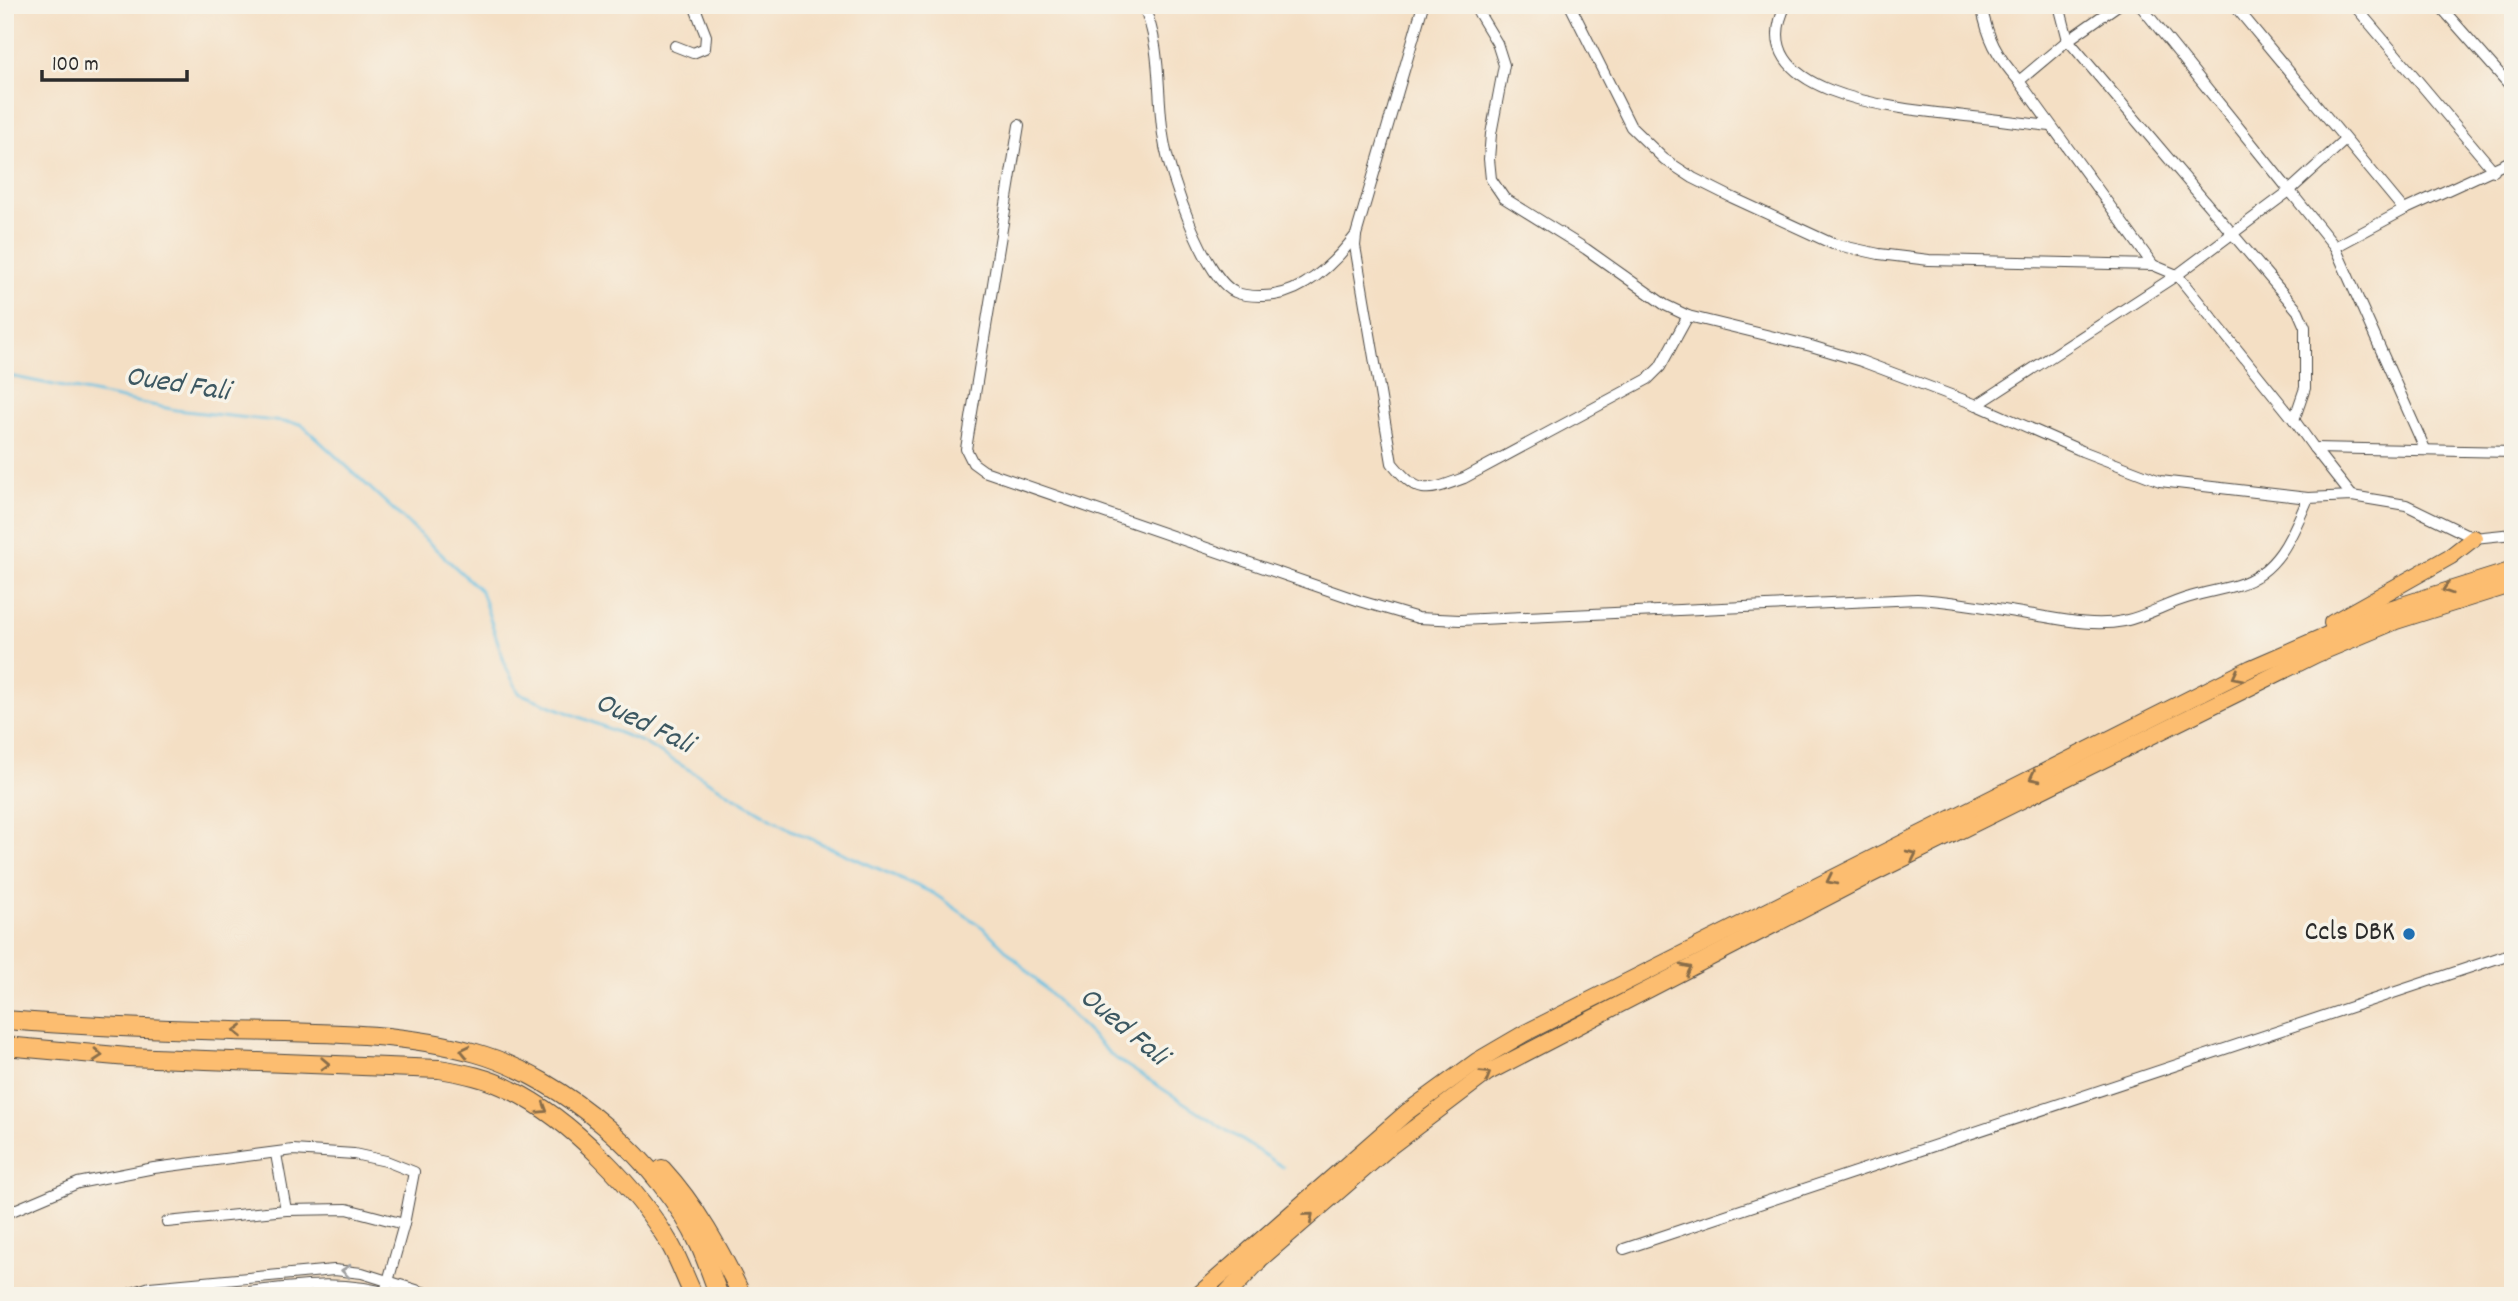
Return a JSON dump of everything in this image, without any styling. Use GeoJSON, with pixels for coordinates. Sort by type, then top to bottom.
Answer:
{"type":"FeatureCollection","features":[{"type":"Feature","properties":{"kind":"highway"},"geometry":{"type":"LineString","coordinates":[[2292,651],[2321,629],[2451,556],[2474,538]]}},
{"type":"Feature","properties":{"kind":"highway"},"geometry":{"type":"LineString","coordinates":[[1198,1296],[1407,1112],[1477,1061],[1525,1033],[2239,675],[2380,612],[2513,570]]}},
{"type":"Feature","properties":{"kind":"highway"},"geometry":{"type":"LineString","coordinates":[[1225,1295],[1257,1262],[1392,1144],[1487,1073],[1867,877],[2317,654],[2396,621],[2513,584]]}},
{"type":"Feature","properties":{"kind":"highway"},"geometry":{"type":"LineString","coordinates":[[5,1020],[131,1029],[360,1035],[401,1039],[477,1054],[510,1065],[633,1139],[677,1186],[713,1238],[742,1296]]}},
{"type":"Feature","properties":{"kind":"highway"},"geometry":{"type":"LineString","coordinates":[[5,1046],[61,1053]]}},
{"type":"Feature","properties":{"kind":"highway"},"geometry":{"type":"LineString","coordinates":[[5,1053],[439,1069],[473,1075],[512,1090],[564,1122],[647,1209],[672,1248],[694,1296]]}},
{"type":"Feature","properties":{"kind":"highway"},"geometry":{"type":"LineString","coordinates":[[592,1115],[628,1148],[666,1191],[699,1245],[719,1296]]}},
{"type":"Feature","properties":{"kind":"street"},"geometry":{"type":"LineString","coordinates":[[675,46],[693,53],[705,48],[706,36],[694,5]]}},
{"type":"Feature","properties":{"kind":"street"},"geometry":{"type":"LineString","coordinates":[[1143,5],[1150,19],[1156,50],[1164,141],[1174,181],[1186,216],[1221,282],[1234,292],[1249,296],[1279,296],[1334,263],[1356,235]]}},
{"type":"Feature","properties":{"kind":"street"},"geometry":{"type":"LineString","coordinates":[[1423,5],[1355,246],[1392,463],[1408,483],[1432,490],[1464,478],[1648,379],[1660,367],[1688,316]]}},
{"type":"Feature","properties":{"kind":"street"},"geometry":{"type":"LineString","coordinates":[[1474,5],[1497,43],[1504,65],[1491,134],[1491,179],[1504,198],[1586,249],[1665,305],[1688,316],[1832,352],[1977,405],[2082,451],[2160,481],[2308,498],[2352,496],[2406,505],[2474,538],[2513,534]]}},
{"type":"Feature","properties":{"kind":"street"},"geometry":{"type":"LineString","coordinates":[[1570,5],[1631,127],[1664,159],[1693,178],[1833,244],[1879,254],[1929,260],[2153,265],[2177,275],[2294,419],[2352,496]]}},
{"type":"Feature","properties":{"kind":"street"},"geometry":{"type":"LineString","coordinates":[[1786,5],[1779,29],[1781,50],[1788,63],[1796,70],[1832,91],[1883,106],[2051,126]]}},
{"type":"Feature","properties":{"kind":"street"},"geometry":{"type":"LineString","coordinates":[[1981,5],[1990,41],[2001,60],[2153,265]]}},
{"type":"Feature","properties":{"kind":"street"},"geometry":{"type":"LineString","coordinates":[[2059,5],[2068,40],[2298,311],[2305,327],[2305,388],[2294,419]]}},
{"type":"Feature","properties":{"kind":"street"},"geometry":{"type":"LineString","coordinates":[[2019,81],[2068,40],[2118,5]]}},
{"type":"Feature","properties":{"kind":"street"},"geometry":{"type":"LineString","coordinates":[[2140,5],[2334,247],[2425,449]]}},
{"type":"Feature","properties":{"kind":"street"},"geometry":{"type":"LineString","coordinates":[[2234,5],[2344,141],[2404,210]]}},
{"type":"Feature","properties":{"kind":"street"},"geometry":{"type":"LineString","coordinates":[[2354,5],[2494,171]]}},
{"type":"Feature","properties":{"kind":"street"},"geometry":{"type":"LineString","coordinates":[[2439,5],[2513,89]]}},
{"type":"Feature","properties":{"kind":"street"},"geometry":{"type":"LineString","coordinates":[[1019,125],[966,449],[973,463],[985,471],[1023,485],[1334,592],[1418,618],[1460,620],[1917,599],[1943,600],[2061,620],[2100,623],[2125,621],[2188,597],[2238,585],[2258,577],[2274,563],[2293,533],[2308,498]]}},
{"type":"Feature","properties":{"kind":"street"},"geometry":{"type":"LineString","coordinates":[[1977,405],[2177,275],[2288,192],[2344,141]]}},
{"type":"Feature","properties":{"kind":"street"},"geometry":{"type":"LineString","coordinates":[[2334,247],[2404,210],[2513,160]]}},
{"type":"Feature","properties":{"kind":"street"},"geometry":{"type":"LineString","coordinates":[[2314,448],[2513,452]]}},
{"type":"Feature","properties":{"kind":"street"},"geometry":{"type":"LineString","coordinates":[[1624,1249],[2513,953]]}},
{"type":"Feature","properties":{"kind":"street"},"geometry":{"type":"LineString","coordinates":[[5,1214],[78,1183],[153,1168],[293,1150],[354,1154],[386,1161],[414,1172],[404,1224],[385,1294]]}},
{"type":"Feature","properties":{"kind":"street"},"geometry":{"type":"LineString","coordinates":[[275,1154],[286,1210]]}},
{"type":"Feature","properties":{"kind":"street"},"geometry":{"type":"LineString","coordinates":[[167,1222],[286,1210],[347,1209],[404,1224]]}},
{"type":"Feature","properties":{"kind":"street"},"geometry":{"type":"LineString","coordinates":[[123,1296],[334,1270],[362,1273],[435,1296]]}},
{"type":"Feature","properties":{"kind":"street"},"geometry":{"type":"LineString","coordinates":[[216,1296],[330,1284],[397,1296]]}},
{"type":"Feature","properties":{"kind":"waterway","name":"Oued Fali"},"geometry":{"type":"LineString","coordinates":[[5,375],[176,410],[301,424],[481,591],[506,667],[519,693],[642,742],[791,830],[933,893],[985,929],[1112,1056],[1283,1167]]}},
{"type":"Feature","properties":{"kind":"place","name":"Ccls DBK"},"geometry":{"type":"Point","coordinates":[2409,934]}}]}
